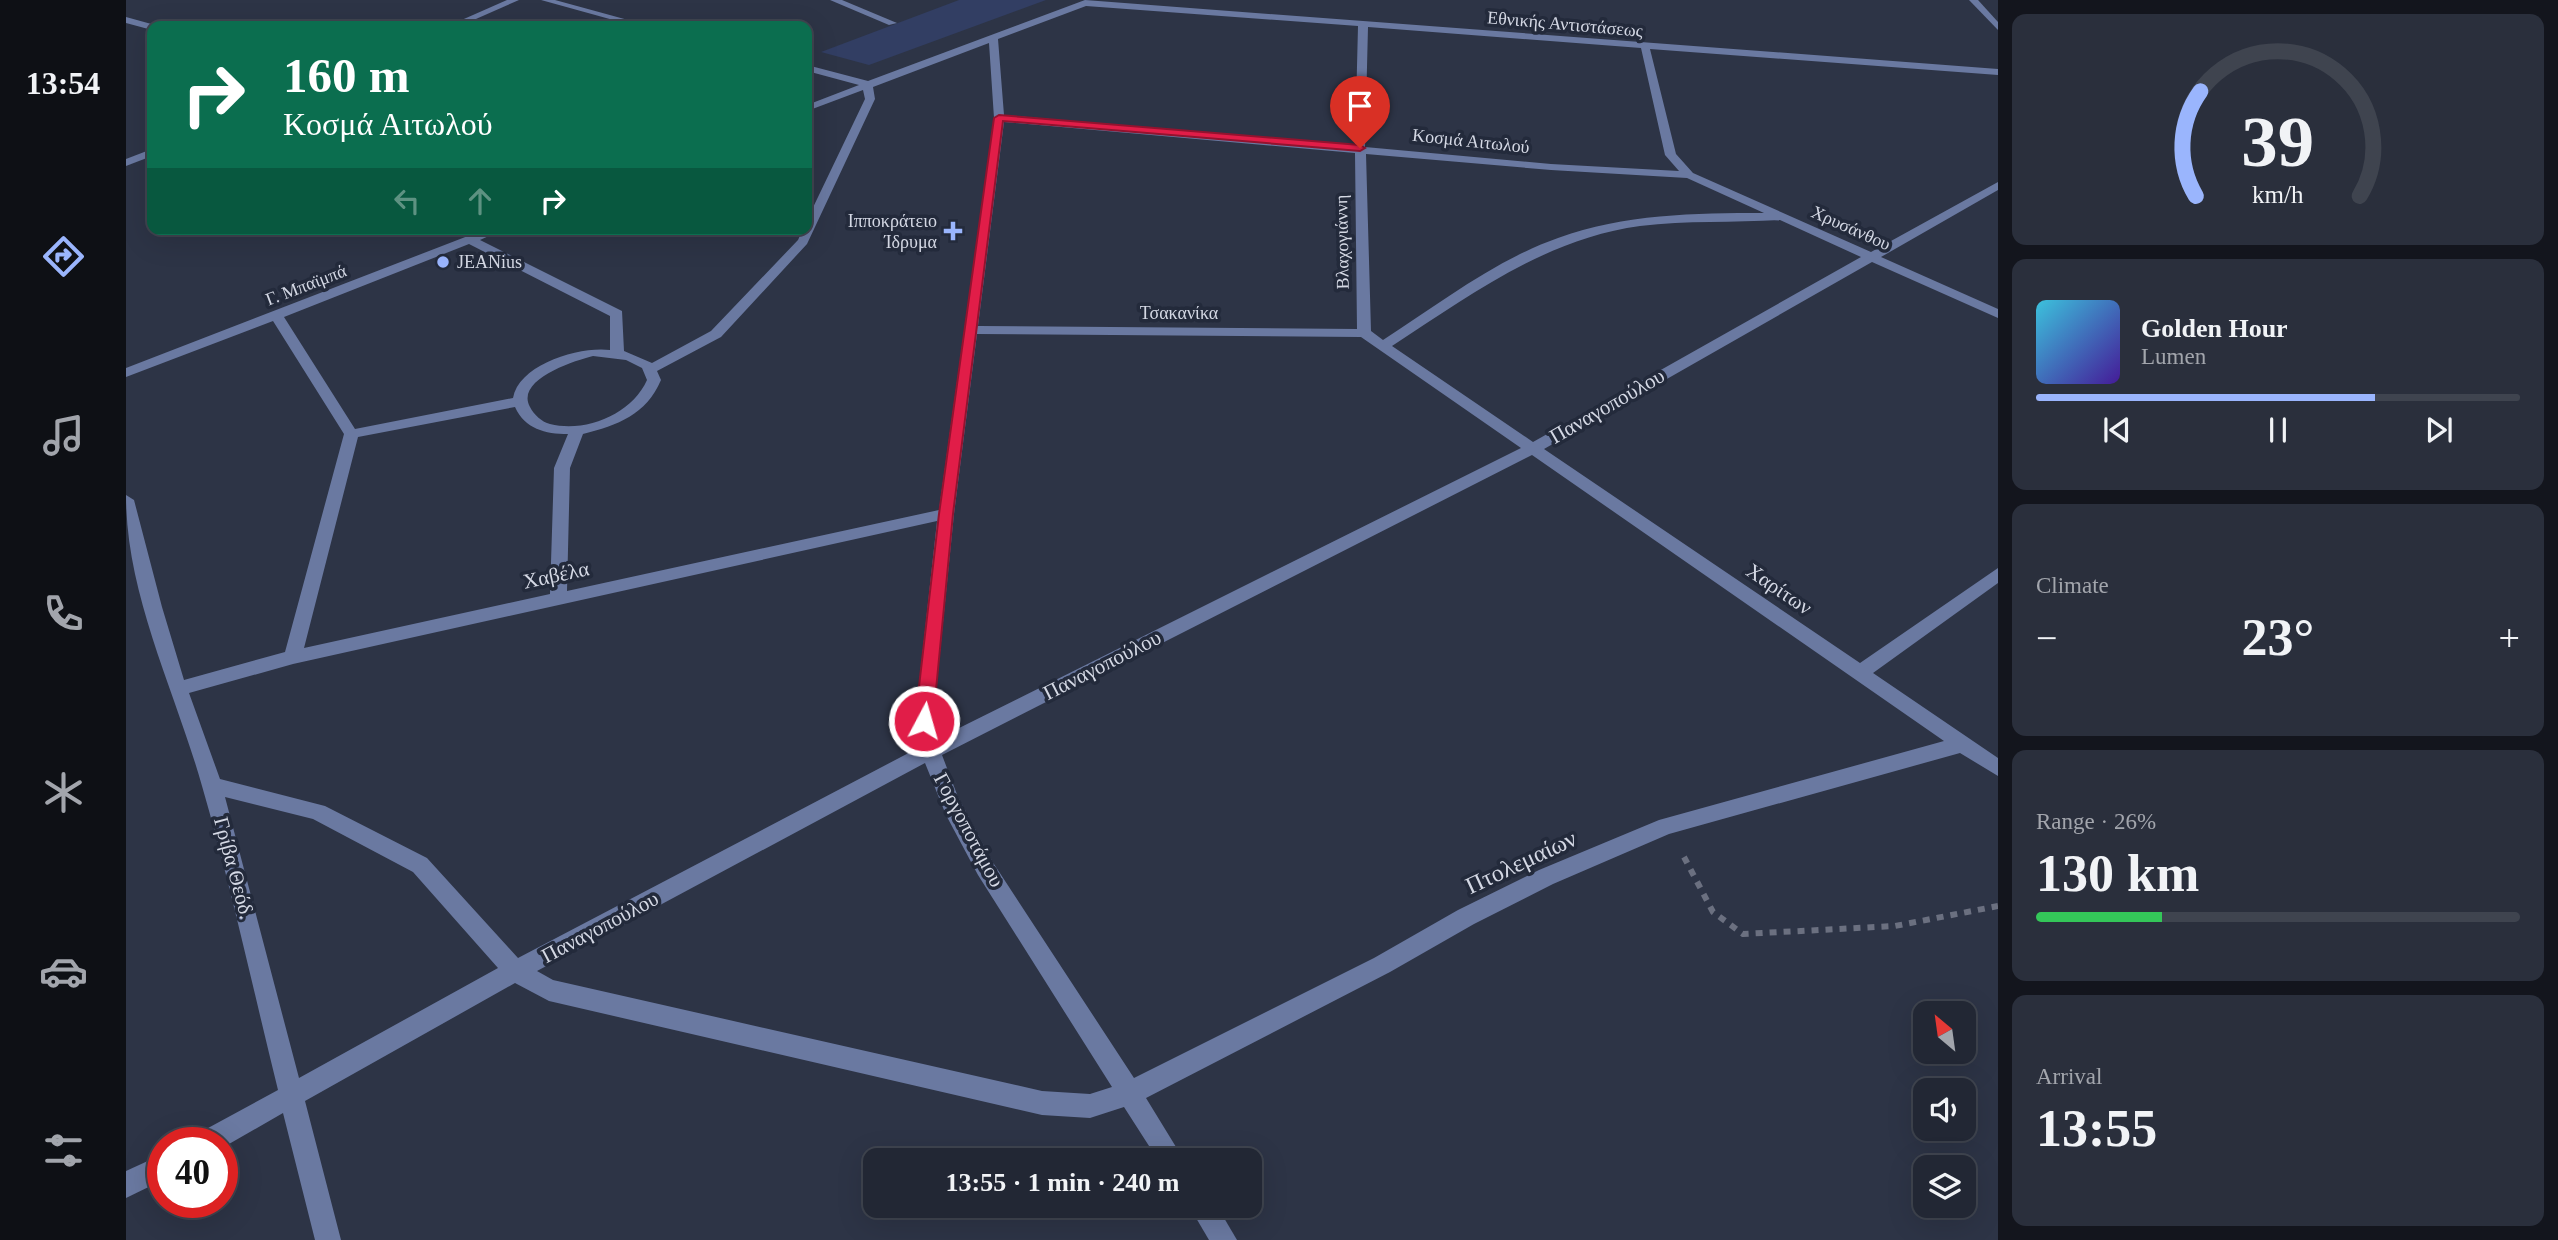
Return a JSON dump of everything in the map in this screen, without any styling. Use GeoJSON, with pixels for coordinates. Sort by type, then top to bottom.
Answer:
{"type":"FeatureCollection","features":[{"type":"Feature","properties":{"kind":"street"},"geometry":{"type":"LineString","coordinates":[[465,21],[515,0]]}},
{"type":"Feature","properties":{"kind":"street"},"geometry":{"type":"LineString","coordinates":[[545,0],[626,21]]}},
{"type":"Feature","properties":{"kind":"street"},"geometry":{"type":"LineString","coordinates":[[834,0],[892,23]]}},
{"type":"Feature","properties":{"kind":"street"},"geometry":{"type":"LineString","coordinates":[[1973,0],[1998,27]]}},
{"type":"Feature","properties":{"kind":"street"},"geometry":{"type":"LineString","coordinates":[[812,106],[1090,1]]}},
{"type":"Feature","properties":{"kind":"street","name":"Εθνικής Αντιστάσεως"},"geometry":{"type":"LineString","coordinates":[[1090,1],[1998,72]]}},
{"type":"Feature","properties":{"kind":"street"},"geometry":{"type":"LineString","coordinates":[[126,20],[147,26]]}},
{"type":"Feature","properties":{"kind":"street","name":"Βλαχογιάννη"},"geometry":{"type":"LineString","coordinates":[[1363,23],[1360,148],[1364,333]]}},
{"type":"Feature","properties":{"kind":"street","name":"Γοργοποτάμου"},"geometry":{"type":"LineString","coordinates":[[993,37],[999,118],[946,514],[924,721],[929,752],[968,838],[1164,1148]]}},
{"type":"Feature","properties":{"kind":"street"},"geometry":{"type":"LineString","coordinates":[[1645,46],[1671,155],[1689,175]]}},
{"type":"Feature","properties":{"kind":"street"},"geometry":{"type":"LineString","coordinates":[[812,69],[867,84]]}},
{"type":"Feature","properties":{"kind":"street"},"geometry":{"type":"LineString","coordinates":[[812,222],[870,99],[867,84]]}},
{"type":"Feature","properties":{"kind":"street","name":"Κοσμά Αιτωλού"},"geometry":{"type":"LineString","coordinates":[[999,118],[1551,167],[1689,175]]}},
{"type":"Feature","properties":{"kind":"street"},"geometry":{"type":"LineString","coordinates":[[126,163],[147,154]]}},
{"type":"Feature","properties":{"kind":"street","name":"Χρυσάνθου"},"geometry":{"type":"LineString","coordinates":[[1689,175],[1998,314]]}},
{"type":"Feature","properties":{"kind":"street","name":"Παναγοπούλου"},"geometry":{"type":"LineString","coordinates":[[236,1127],[515,971],[929,752],[1534,448],[1998,185]]}},
{"type":"Feature","properties":{"kind":"street"},"geometry":{"type":"LineString","coordinates":[[1364,333],[1382,347],[1507,267],[1562,241],[1642,223],[1739,216],[1787,218]]}},
{"type":"Feature","properties":{"kind":"street","name":"Γ. Μπαϊμπά"},"geometry":{"type":"LineString","coordinates":[[126,373],[483,235]]}},
{"type":"Feature","properties":{"kind":"street"},"geometry":{"type":"LineString","coordinates":[[651,369],[716,334],[806,235]]}},
{"type":"Feature","properties":{"kind":"street"},"geometry":{"type":"LineString","coordinates":[[470,240],[617,314],[617,352]]}},
{"type":"Feature","properties":{"kind":"street"},"geometry":{"type":"LineString","coordinates":[[276,315],[351,434],[293,657]]}},
{"type":"Feature","properties":{"kind":"street","name":"Τσακανίκα"},"geometry":{"type":"LineString","coordinates":[[971,330],[1364,333]]}},
{"type":"Feature","properties":{"kind":"street","name":"Χαρίτων"},"geometry":{"type":"LineString","coordinates":[[1382,347],[1534,448],[1998,768]]}},
{"type":"Feature","properties":{"kind":"street"},"geometry":{"type":"LineString","coordinates":[[593,352],[617,352],[638,358],[651,369],[654,383],[647,399],[630,414],[605,425],[577,430],[550,429],[531,421],[521,409],[521,395],[530,380],[547,367],[569,357],[593,352]]}},
{"type":"Feature","properties":{"kind":"street"},"geometry":{"type":"LineString","coordinates":[[351,434],[521,401]]}},
{"type":"Feature","properties":{"kind":"street"},"geometry":{"type":"LineString","coordinates":[[558,598],[562,468],[577,430]]}},
{"type":"Feature","properties":{"kind":"street","name":"Γρίβα Θεόδ."},"geometry":{"type":"LineString","coordinates":[[126,500],[153,607],[212,785],[328,1240]]}},
{"type":"Feature","properties":{"kind":"street","name":"Χαβέλα"},"geometry":{"type":"LineString","coordinates":[[178,689],[293,657],[946,514]]}},
{"type":"Feature","properties":{"kind":"street"},"geometry":{"type":"LineString","coordinates":[[1861,672],[1998,575]]}},
{"type":"Feature","properties":{"kind":"street","name":"Πτολεμαίων"},"geometry":{"type":"LineString","coordinates":[[212,785],[318,812],[420,865],[515,971],[549,990],[1042,1102],[1090,1106],[1128,1094],[1382,965],[1466,917],[1546,877],[1666,826],[1963,744]]}},
{"type":"Feature","properties":{"kind":"street"},"geometry":{"type":"LineString","coordinates":[[126,1185],[147,1174]]}},
{"type":"Feature","properties":{"kind":"street"},"geometry":{"type":"LineString","coordinates":[[1210,1218],[1224,1240]]}},
{"type":"Feature","properties":{"kind":"path"},"geometry":{"type":"LineString","coordinates":[[1666,826],[1713,912],[1743,934],[1895,926],[1998,906]]}},
{"type":"Feature","properties":{"kind":"shaded area"},"geometry":{"type":"Polygon","coordinates":[[[959,0],[1046,0],[869,65],[821,52],[959,0]]]}},
{"type":"Feature","properties":{"kind":"place","name":"Ιπποκράτειο Ίδρυμα"},"geometry":{"type":"Point","coordinates":[953,231]}},
{"type":"Feature","properties":{"kind":"place","name":"JEANius"},"geometry":{"type":"Point","coordinates":[443,262]}},
{"type":"Feature","properties":{"kind":"route"},"geometry":{"type":"LineString","coordinates":[[924,721],[946,514],[999,118],[1360,148]]}}]}
